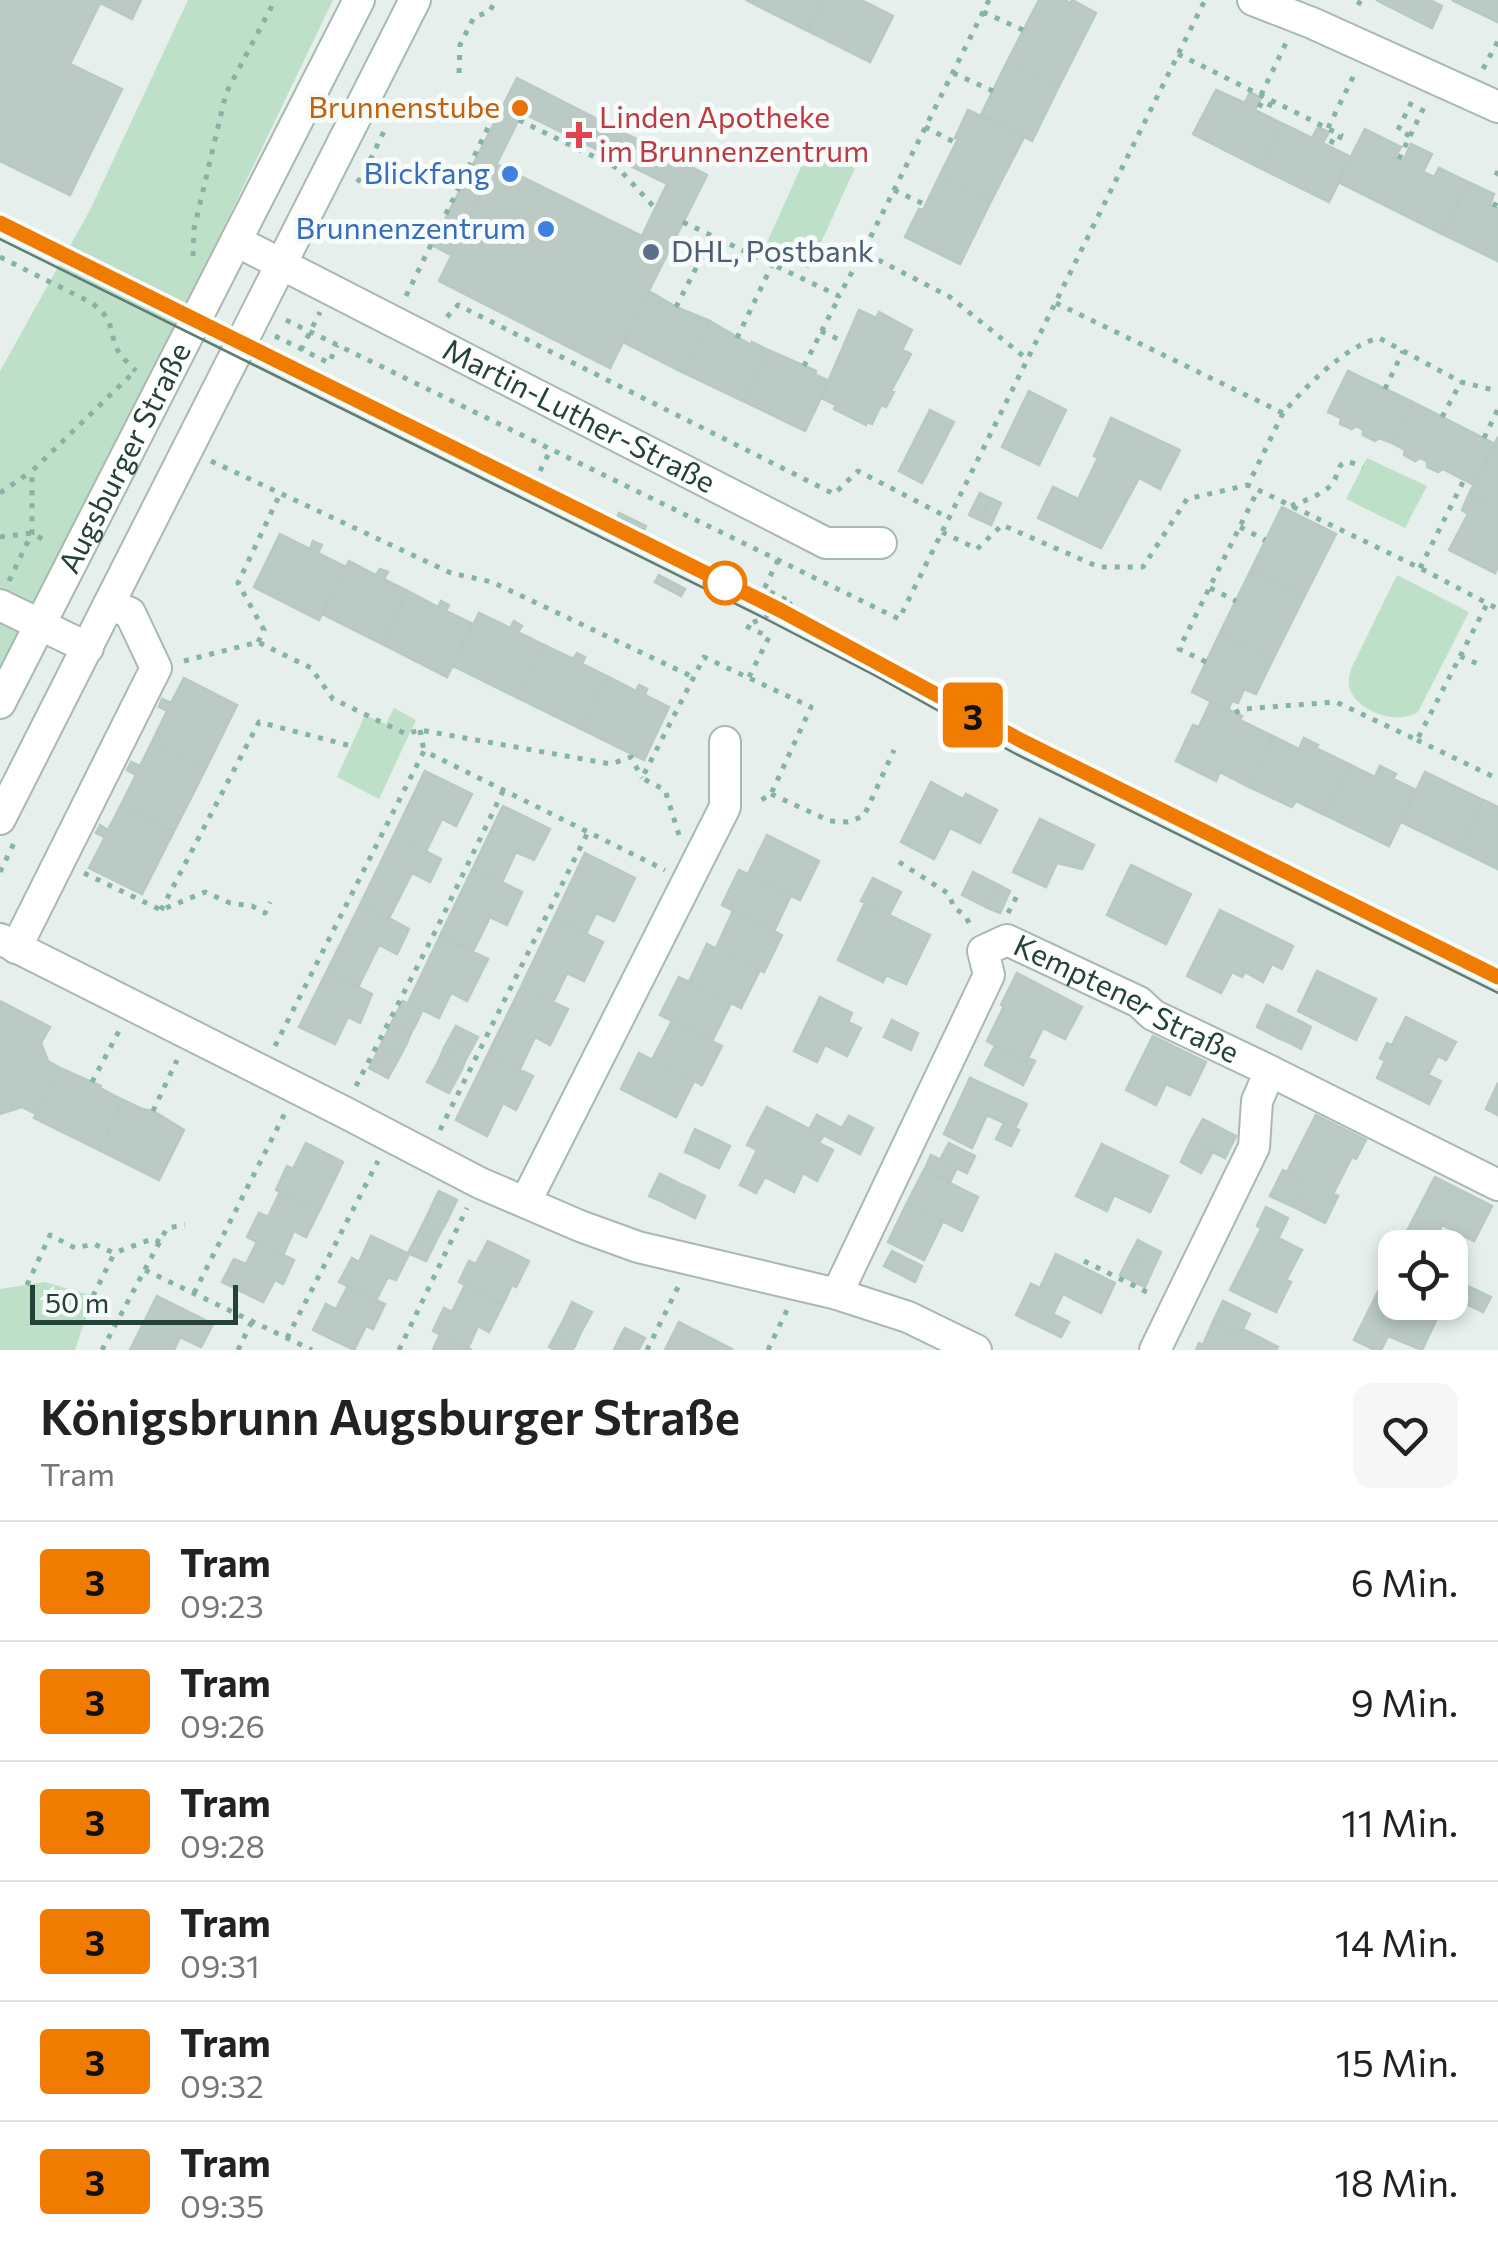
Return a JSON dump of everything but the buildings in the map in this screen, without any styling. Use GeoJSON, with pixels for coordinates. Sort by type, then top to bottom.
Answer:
{"type":"FeatureCollection","features":[{"type":"Feature","properties":{"kind":"street","name":"Augsburger Straße"},"geometry":{"type":"LineString","coordinates":[[0,703],[360,0]]}},
{"type":"Feature","properties":{"kind":"street","name":"Augsburger Straße"},"geometry":{"type":"LineString","coordinates":[[0,819],[415,0]]}},
{"type":"Feature","properties":{"kind":"street"},"geometry":{"type":"LineString","coordinates":[[1253,0],[1498,108]]}},
{"type":"Feature","properties":{"kind":"street","name":"Martin-Luther-Straße"},"geometry":{"type":"LineString","coordinates":[[236,241],[826,543],[881,543]]}},
{"type":"Feature","properties":{"kind":"street"},"geometry":{"type":"LineString","coordinates":[[4,593],[40,624],[88,648]]}},
{"type":"Feature","properties":{"kind":"street"},"geometry":{"type":"LineString","coordinates":[[109,604],[130,613],[156,668],[70,840],[8,943],[480,1182],[580,1226],[638,1247],[836,1294],[908,1317],[976,1350]]}},
{"type":"Feature","properties":{"kind":"street"},"geometry":{"type":"LineString","coordinates":[[526,1201],[724,807],[725,742]]}},
{"type":"Feature","properties":{"kind":"street","name":"Kemptener Straße"},"geometry":{"type":"LineString","coordinates":[[836,1294],[990,974],[983,951],[1007,940],[1139,1002],[1153,1015],[1498,1185]]}},
{"type":"Feature","properties":{"kind":"street","name":"Kemptener Straße"},"geometry":{"type":"LineString","coordinates":[[1155,1350],[1254,1147],[1257,1101],[1270,1071]]}},
{"type":"Feature","properties":{"kind":"path"},"geometry":{"type":"LineString","coordinates":[[192,262],[194,229],[226,93],[275,0]]}},
{"type":"Feature","properties":{"kind":"path"},"geometry":{"type":"LineString","coordinates":[[458,73],[460,45],[474,17],[489,12],[496,0]]}},
{"type":"Feature","properties":{"kind":"path"},"geometry":{"type":"LineString","coordinates":[[804,366],[989,0]]}},
{"type":"Feature","properties":{"kind":"path"},"geometry":{"type":"LineString","coordinates":[[281,318],[899,619],[1205,0]]}},
{"type":"Feature","properties":{"kind":"path"},"geometry":{"type":"LineString","coordinates":[[983,12],[1023,30]]}},
{"type":"Feature","properties":{"kind":"path"},"geometry":{"type":"LineString","coordinates":[[1261,94],[1287,40]]}},
{"type":"Feature","properties":{"kind":"path"},"geometry":{"type":"LineString","coordinates":[[1178,54],[1342,136],[1337,144],[1326,139]]}},
{"type":"Feature","properties":{"kind":"path"},"geometry":{"type":"LineString","coordinates":[[1328,128],[1357,70]]}},
{"type":"Feature","properties":{"kind":"path"},"geometry":{"type":"LineString","coordinates":[[953,72],[993,91]]}},
{"type":"Feature","properties":{"kind":"path"},"geometry":{"type":"LineString","coordinates":[[1258,104],[1268,108],[1272,100]]}},
{"type":"Feature","properties":{"kind":"path"},"geometry":{"type":"LineString","coordinates":[[1410,136],[1398,130],[1412,101]]}},
{"type":"Feature","properties":{"kind":"path"},"geometry":{"type":"LineString","coordinates":[[1400,159],[1424,107]]}},
{"type":"Feature","properties":{"kind":"path"},"geometry":{"type":"LineString","coordinates":[[394,320],[488,126],[497,109],[501,111]]}},
{"type":"Feature","properties":{"kind":"path"},"geometry":{"type":"LineString","coordinates":[[519,120],[619,169],[655,208]]}},
{"type":"Feature","properties":{"kind":"path"},"geometry":{"type":"LineString","coordinates":[[479,122],[488,126]]}},
{"type":"Feature","properties":{"kind":"path"},"geometry":{"type":"LineString","coordinates":[[925,127],[956,142]]}},
{"type":"Feature","properties":{"kind":"path"},"geometry":{"type":"LineString","coordinates":[[1498,171],[1498,179]]}},
{"type":"Feature","properties":{"kind":"path"},"geometry":{"type":"LineString","coordinates":[[446,188],[456,193]]}},
{"type":"Feature","properties":{"kind":"path"},"geometry":{"type":"LineString","coordinates":[[894,190],[926,205]]}},
{"type":"Feature","properties":{"kind":"path"},"geometry":{"type":"LineString","coordinates":[[1494,206],[1498,198]]}},
{"type":"Feature","properties":{"kind":"path"},"geometry":{"type":"LineString","coordinates":[[683,222],[839,296]]}},
{"type":"Feature","properties":{"kind":"path"},"geometry":{"type":"LineString","coordinates":[[676,307],[712,237]]}},
{"type":"Feature","properties":{"kind":"path"},"geometry":{"type":"LineString","coordinates":[[863,252],[950,298],[1027,360]]}},
{"type":"Feature","properties":{"kind":"path"},"geometry":{"type":"LineString","coordinates":[[0,258],[103,312],[110,321],[116,346],[136,371],[32,470],[0,493]]}},
{"type":"Feature","properties":{"kind":"path"},"geometry":{"type":"LineString","coordinates":[[409,262],[420,267]]}},
{"type":"Feature","properties":{"kind":"path"},"geometry":{"type":"LineString","coordinates":[[737,338],[772,265]]}},
{"type":"Feature","properties":{"kind":"path"},"geometry":{"type":"LineString","coordinates":[[302,350],[332,289]]}},
{"type":"Feature","properties":{"kind":"path"},"geometry":{"type":"LineString","coordinates":[[1056,303],[1282,413]]}},
{"type":"Feature","properties":{"kind":"path"},"geometry":{"type":"LineString","coordinates":[[441,324],[458,304],[834,494],[858,471],[948,518]]}},
{"type":"Feature","properties":{"kind":"path"},"geometry":{"type":"LineString","coordinates":[[821,330],[844,342]]}},
{"type":"Feature","properties":{"kind":"path"},"geometry":{"type":"LineString","coordinates":[[272,334],[329,363],[337,345]]}},
{"type":"Feature","properties":{"kind":"path"},"geometry":{"type":"LineString","coordinates":[[1248,485],[1282,413],[1308,384],[1366,341],[1379,338],[1461,382],[1498,391]]}},
{"type":"Feature","properties":{"kind":"path"},"geometry":{"type":"LineString","coordinates":[[1385,388],[1403,351]]}},
{"type":"Feature","properties":{"kind":"path"},"geometry":{"type":"LineString","coordinates":[[1442,417],[1461,382]]}},
{"type":"Feature","properties":{"kind":"path"},"geometry":{"type":"LineString","coordinates":[[1484,438],[1498,409]]}},
{"type":"Feature","properties":{"kind":"path","name":"Augsburger Straße"},"geometry":{"type":"LineString","coordinates":[[186,448],[451,573],[492,582],[693,677]]}},
{"type":"Feature","properties":{"kind":"path"},"geometry":{"type":"LineString","coordinates":[[540,472],[551,449]]}},
{"type":"Feature","properties":{"kind":"path"},"geometry":{"type":"LineString","coordinates":[[1291,506],[1332,485],[1344,462],[1363,467]]}},
{"type":"Feature","properties":{"kind":"path"},"geometry":{"type":"LineString","coordinates":[[4,593],[32,533],[32,470]]}},
{"type":"Feature","properties":{"kind":"path"},"geometry":{"type":"LineString","coordinates":[[1420,568],[1464,480]]}},
{"type":"Feature","properties":{"kind":"path"},"geometry":{"type":"LineString","coordinates":[[942,532],[977,548],[1002,525],[1099,567],[1144,567],[1187,499],[1248,485],[1498,608]]}},
{"type":"Feature","properties":{"kind":"path"},"geometry":{"type":"LineString","coordinates":[[1206,662],[1180,649],[1258,490]]}},
{"type":"Feature","properties":{"kind":"path"},"geometry":{"type":"LineString","coordinates":[[258,642],[264,630],[238,583],[280,494]]}},
{"type":"Feature","properties":{"kind":"path"},"geometry":{"type":"LineString","coordinates":[[1240,527],[1266,540]]}},
{"type":"Feature","properties":{"kind":"path"},"geometry":{"type":"LineString","coordinates":[[0,537],[32,533]]}},
{"type":"Feature","properties":{"kind":"path"},"geometry":{"type":"LineString","coordinates":[[764,588],[778,560]]}},
{"type":"Feature","properties":{"kind":"path"},"geometry":{"type":"LineString","coordinates":[[746,626],[794,603],[754,584]]}},
{"type":"Feature","properties":{"kind":"path"},"geometry":{"type":"LineString","coordinates":[[1210,588],[1236,601]]}},
{"type":"Feature","properties":{"kind":"path"},"geometry":{"type":"LineString","coordinates":[[1417,740],[1488,604]]}},
{"type":"Feature","properties":{"kind":"path"},"geometry":{"type":"LineString","coordinates":[[737,620],[769,638],[750,677]]}},
{"type":"Feature","properties":{"kind":"path"},"geometry":{"type":"LineString","coordinates":[[156,668],[258,642],[311,668],[332,699],[406,734],[420,730],[611,764],[631,757],[642,778],[666,790],[680,837]]}},
{"type":"Feature","properties":{"kind":"path"},"geometry":{"type":"LineString","coordinates":[[1460,656],[1478,664]]}},
{"type":"Feature","properties":{"kind":"path"},"geometry":{"type":"LineString","coordinates":[[642,778],[704,657],[811,707],[771,794],[754,804]]}},
{"type":"Feature","properties":{"kind":"path"},"geometry":{"type":"LineString","coordinates":[[1235,713],[1242,709],[1336,702],[1498,779]]}},
{"type":"Feature","properties":{"kind":"path"},"geometry":{"type":"LineString","coordinates":[[161,910],[260,722],[351,746]]}},
{"type":"Feature","properties":{"kind":"path"},"geometry":{"type":"LineString","coordinates":[[262,1070],[424,751],[420,730]]}},
{"type":"Feature","properties":{"kind":"path"},"geometry":{"type":"LineString","coordinates":[[771,794],[830,821],[848,822],[864,816],[894,750]]}},
{"type":"Feature","properties":{"kind":"path"},"geometry":{"type":"LineString","coordinates":[[424,751],[688,882]]}},
{"type":"Feature","properties":{"kind":"path"},"geometry":{"type":"LineString","coordinates":[[344,1112],[504,789]]}},
{"type":"Feature","properties":{"kind":"path"},"geometry":{"type":"LineString","coordinates":[[427,1154],[588,832]]}},
{"type":"Feature","properties":{"kind":"path"},"geometry":{"type":"LineString","coordinates":[[70,840],[78,870],[161,910],[205,892],[230,904],[252,906],[265,913],[270,902]]}},
{"type":"Feature","properties":{"kind":"path"},"geometry":{"type":"LineString","coordinates":[[899,862],[948,894],[954,908],[965,915],[983,951]]}},
{"type":"Feature","properties":{"kind":"path"},"geometry":{"type":"LineString","coordinates":[[92,1082],[132,1006]]}},
{"type":"Feature","properties":{"kind":"path"},"geometry":{"type":"LineString","coordinates":[[152,1112],[190,1034]]}},
{"type":"Feature","properties":{"kind":"path"},"geometry":{"type":"LineString","coordinates":[[194,1293],[298,1088]]}},
{"type":"Feature","properties":{"kind":"path"},"geometry":{"type":"LineString","coordinates":[[287,1338],[390,1136]]}},
{"type":"Feature","properties":{"kind":"path"},"geometry":{"type":"LineString","coordinates":[[399,1350],[480,1182]]}},
{"type":"Feature","properties":{"kind":"path"},"geometry":{"type":"LineString","coordinates":[[102,1350],[167,1228],[185,1226]]}},
{"type":"Feature","properties":{"kind":"path"},"geometry":{"type":"LineString","coordinates":[[26,1285],[50,1235],[75,1248],[94,1244],[114,1253]]}},
{"type":"Feature","properties":{"kind":"path"},"geometry":{"type":"LineString","coordinates":[[93,1296],[114,1253],[152,1239],[160,1242]]}},
{"type":"Feature","properties":{"kind":"path"},"geometry":{"type":"LineString","coordinates":[[647,1350],[678,1288],[686,1258]]}},
{"type":"Feature","properties":{"kind":"path"},"geometry":{"type":"LineString","coordinates":[[1084,1260],[1176,1306]]}},
{"type":"Feature","properties":{"kind":"path"},"geometry":{"type":"LineString","coordinates":[[145,1270],[312,1350]]}},
{"type":"Feature","properties":{"kind":"path"},"geometry":{"type":"LineString","coordinates":[[768,1350],[799,1285]]}},
{"type":"Feature","properties":{"kind":"path"},"geometry":{"type":"LineString","coordinates":[[238,1350],[252,1321]]}},
{"type":"Feature","properties":{"kind":"green space"},"geometry":{"type":"Polygon","coordinates":[[[188,0],[333,0],[222,231],[0,668],[0,371],[90,210],[188,0]]]}},
{"type":"Feature","properties":{"kind":"green space"},"geometry":{"type":"Polygon","coordinates":[[[810,147],[855,168],[809,269],[764,249],[810,147]]]}},
{"type":"Feature","properties":{"kind":"green space"},"geometry":{"type":"Polygon","coordinates":[[[1367,458],[1427,486],[1405,528],[1346,499],[1367,458]]]}},
{"type":"Feature","properties":{"kind":"green space"},"geometry":{"type":"Polygon","coordinates":[[[1397,575],[1469,612],[1418,712],[1391,717],[1363,706],[1351,692],[1349,676],[1397,575]]]}},
{"type":"Feature","properties":{"kind":"green space"},"geometry":{"type":"Polygon","coordinates":[[[394,708],[416,720],[379,799],[337,777],[365,715],[386,724],[394,708]]]}},
{"type":"Feature","properties":{"kind":"green space"},"geometry":{"type":"Polygon","coordinates":[[[45,1282],[93,1296],[75,1350],[0,1350],[0,1289],[45,1282]]]}},
{"type":"Feature","properties":{"kind":"tram line","name":"3"},"geometry":{"type":"LineString","coordinates":[[0,223],[780,610],[1022,741],[1498,977]]}},
{"type":"Feature","properties":{"kind":"tram line"},"geometry":{"type":"LineString","coordinates":[[0,239],[764,618],[1014,753],[1498,993]]}},
{"type":"Feature","properties":{"kind":"place","name":"Brunnenstube"},"geometry":{"type":"Point","coordinates":[520,108]}},
{"type":"Feature","properties":{"kind":"place","name":"Linden Apotheke im Brunnenzentrum"},"geometry":{"type":"Point","coordinates":[579,135]}},
{"type":"Feature","properties":{"kind":"place","name":"Blickfang"},"geometry":{"type":"Point","coordinates":[510,174]}},
{"type":"Feature","properties":{"kind":"place","name":"Brunnenzentrum"},"geometry":{"type":"Point","coordinates":[546,229]}},
{"type":"Feature","properties":{"kind":"place","name":"DHL, Postbank"},"geometry":{"type":"Point","coordinates":[651,252]}}]}
